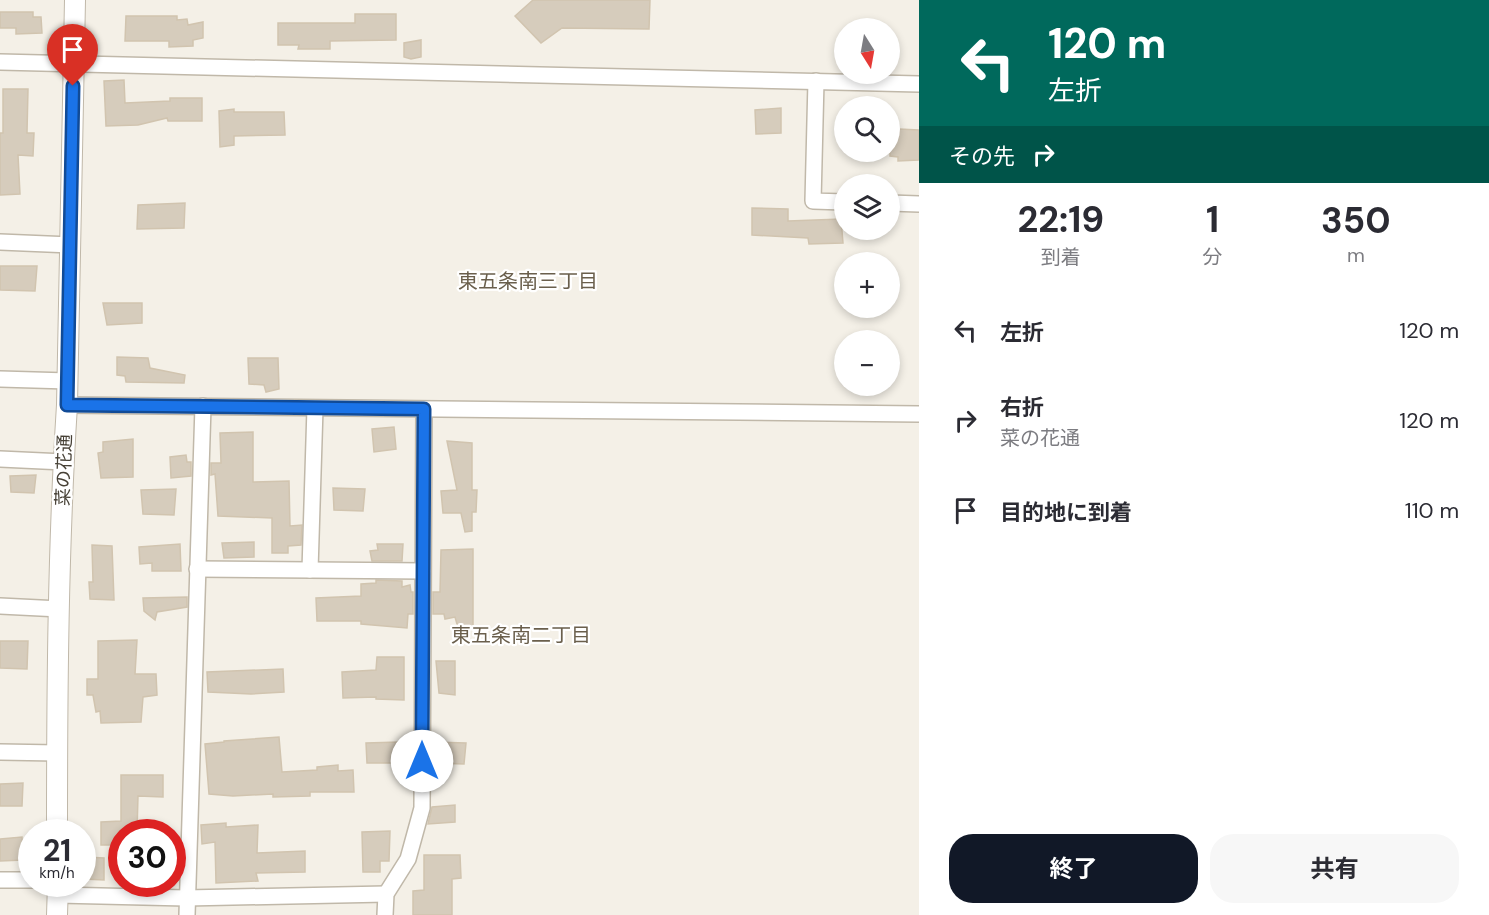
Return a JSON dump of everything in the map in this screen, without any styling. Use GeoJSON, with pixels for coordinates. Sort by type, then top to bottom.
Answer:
{"type":"FeatureCollection","features":[{"type":"Feature","properties":{"kind":"street","name":"菜の花通"},"geometry":{"type":"LineString","coordinates":[[57,819],[75,0]]}},
{"type":"Feature","properties":{"kind":"street"},"geometry":{"type":"LineString","coordinates":[[0,62],[919,84]]}},
{"type":"Feature","properties":{"kind":"street"},"geometry":{"type":"LineString","coordinates":[[816,81],[813,201],[834,202]]}},
{"type":"Feature","properties":{"kind":"street"},"geometry":{"type":"LineString","coordinates":[[900,203],[919,204]]}},
{"type":"Feature","properties":{"kind":"street"},"geometry":{"type":"LineString","coordinates":[[0,242],[71,245]]}},
{"type":"Feature","properties":{"kind":"street"},"geometry":{"type":"LineString","coordinates":[[0,379],[68,381]]}},
{"type":"Feature","properties":{"kind":"street"},"geometry":{"type":"LineString","coordinates":[[67,405],[919,414]]}},
{"type":"Feature","properties":{"kind":"street"},"geometry":{"type":"LineString","coordinates":[[186,915],[203,406]]}},
{"type":"Feature","properties":{"kind":"street"},"geometry":{"type":"LineString","coordinates":[[310,570],[315,408]]}},
{"type":"Feature","properties":{"kind":"street"},"geometry":{"type":"LineString","coordinates":[[385,915],[386,894],[408,859],[422,808],[424,409]]}},
{"type":"Feature","properties":{"kind":"street"},"geometry":{"type":"LineString","coordinates":[[0,459],[64,462]]}},
{"type":"Feature","properties":{"kind":"street"},"geometry":{"type":"LineString","coordinates":[[197,569],[423,571]]}},
{"type":"Feature","properties":{"kind":"street"},"geometry":{"type":"LineString","coordinates":[[0,606],[60,609]]}},
{"type":"Feature","properties":{"kind":"street"},"geometry":{"type":"LineString","coordinates":[[0,752],[57,753]]}},
{"type":"Feature","properties":{"kind":"street"},"geometry":{"type":"LineString","coordinates":[[0,880],[18,880]]}},
{"type":"Feature","properties":{"kind":"street"},"geometry":{"type":"LineString","coordinates":[[58,898],[386,894]]}},
{"type":"Feature","properties":{"kind":"building"},"geometry":{"type":"Polygon","coordinates":[[[533,0],[650,0],[649,29],[562,28],[541,43],[515,16],[533,0]]]}},
{"type":"Feature","properties":{"kind":"building"},"geometry":{"type":"Polygon","coordinates":[[[0,12],[33,12],[33,17],[41,17],[42,33],[16,34],[16,28],[0,28],[0,12]]]}},
{"type":"Feature","properties":{"kind":"building"},"geometry":{"type":"Polygon","coordinates":[[[355,14],[396,14],[396,40],[330,41],[330,49],[298,49],[299,45],[278,45],[278,23],[355,23],[355,14]]]}},
{"type":"Feature","properties":{"kind":"building"},"geometry":{"type":"Polygon","coordinates":[[[126,16],[177,16],[177,20],[187,19],[188,25],[203,22],[203,38],[193,40],[193,46],[169,47],[169,41],[125,41],[126,16]]]}},
{"type":"Feature","properties":{"kind":"building"},"geometry":{"type":"Polygon","coordinates":[[[421,40],[421,57],[411,59],[404,57],[404,43],[421,40]]]}},
{"type":"Feature","properties":{"kind":"building"},"geometry":{"type":"Polygon","coordinates":[[[124,80],[125,103],[170,101],[170,98],[202,98],[202,121],[168,121],[167,118],[138,125],[106,126],[104,81],[124,80]]]}},
{"type":"Feature","properties":{"kind":"building"},"geometry":{"type":"Polygon","coordinates":[[[3,89],[28,89],[27,133],[34,133],[33,156],[18,155],[20,194],[0,195],[3,89]]]}},
{"type":"Feature","properties":{"kind":"building"},"geometry":{"type":"Polygon","coordinates":[[[781,108],[781,133],[756,134],[755,110],[781,108]]]}},
{"type":"Feature","properties":{"kind":"building"},"geometry":{"type":"Polygon","coordinates":[[[234,109],[234,112],[284,112],[285,135],[234,136],[234,145],[220,147],[219,111],[234,109]]]}},
{"type":"Feature","properties":{"kind":"building"},"geometry":{"type":"Polygon","coordinates":[[[900,129],[919,130],[919,160],[900,161],[900,129]]]}},
{"type":"Feature","properties":{"kind":"building"},"geometry":{"type":"Polygon","coordinates":[[[185,203],[184,228],[137,229],[138,205],[185,203]]]}},
{"type":"Feature","properties":{"kind":"building"},"geometry":{"type":"Polygon","coordinates":[[[752,208],[788,209],[788,221],[834,219],[834,240],[843,240],[843,243],[809,244],[808,238],[752,235],[752,208]]]}},
{"type":"Feature","properties":{"kind":"building"},"geometry":{"type":"Polygon","coordinates":[[[0,266],[37,266],[35,291],[0,290],[0,266]]]}},
{"type":"Feature","properties":{"kind":"building"},"geometry":{"type":"Polygon","coordinates":[[[103,303],[142,303],[142,323],[107,325],[103,303]]]}},
{"type":"Feature","properties":{"kind":"building"},"geometry":{"type":"Polygon","coordinates":[[[117,357],[148,358],[150,368],[185,375],[184,383],[126,382],[125,376],[117,375],[117,357]]]}},
{"type":"Feature","properties":{"kind":"building"},"geometry":{"type":"Polygon","coordinates":[[[248,358],[278,358],[279,389],[266,392],[264,385],[249,384],[248,358]]]}},
{"type":"Feature","properties":{"kind":"building"},"geometry":{"type":"Polygon","coordinates":[[[394,427],[396,449],[374,452],[372,429],[394,427]]]}},
{"type":"Feature","properties":{"kind":"building"},"geometry":{"type":"Polygon","coordinates":[[[253,432],[253,482],[289,481],[290,526],[302,525],[301,545],[288,546],[288,553],[272,553],[272,518],[218,516],[215,474],[211,475],[211,463],[221,463],[220,433],[253,432]]]}},
{"type":"Feature","properties":{"kind":"building"},"geometry":{"type":"Polygon","coordinates":[[[133,439],[133,477],[101,478],[98,453],[103,452],[103,442],[133,439]]]}},
{"type":"Feature","properties":{"kind":"building"},"geometry":{"type":"Polygon","coordinates":[[[447,441],[472,443],[472,490],[477,490],[476,512],[472,512],[472,531],[465,532],[461,513],[443,513],[441,491],[457,490],[447,441]]]}},
{"type":"Feature","properties":{"kind":"building"},"geometry":{"type":"Polygon","coordinates":[[[186,455],[187,462],[191,462],[191,476],[171,478],[170,457],[186,455]]]}},
{"type":"Feature","properties":{"kind":"building"},"geometry":{"type":"Polygon","coordinates":[[[36,475],[34,493],[11,492],[10,476],[36,475]]]}},
{"type":"Feature","properties":{"kind":"building"},"geometry":{"type":"Polygon","coordinates":[[[333,488],[365,489],[363,511],[334,510],[333,488]]]}},
{"type":"Feature","properties":{"kind":"building"},"geometry":{"type":"Polygon","coordinates":[[[176,489],[174,515],[143,514],[141,490],[176,489]]]}},
{"type":"Feature","properties":{"kind":"building"},"geometry":{"type":"Polygon","coordinates":[[[254,542],[254,557],[224,558],[222,543],[254,542]]]}},
{"type":"Feature","properties":{"kind":"building"},"geometry":{"type":"Polygon","coordinates":[[[180,544],[181,571],[152,571],[152,563],[140,564],[139,547],[180,544]]]}},
{"type":"Feature","properties":{"kind":"building"},"geometry":{"type":"Polygon","coordinates":[[[377,544],[403,544],[402,561],[372,561],[370,551],[378,550],[377,544]]]}},
{"type":"Feature","properties":{"kind":"building"},"geometry":{"type":"Polygon","coordinates":[[[92,545],[112,546],[114,600],[90,599],[89,582],[93,582],[92,545]]]}},
{"type":"Feature","properties":{"kind":"building"},"geometry":{"type":"Polygon","coordinates":[[[473,549],[473,627],[457,624],[455,617],[445,619],[444,614],[433,614],[433,592],[440,592],[441,550],[473,549]]]}},
{"type":"Feature","properties":{"kind":"building"},"geometry":{"type":"Polygon","coordinates":[[[376,580],[402,581],[402,587],[410,585],[411,592],[413,592],[413,614],[408,614],[407,628],[361,624],[361,621],[317,621],[316,598],[361,596],[361,584],[376,583],[376,580]]]}},
{"type":"Feature","properties":{"kind":"building"},"geometry":{"type":"Polygon","coordinates":[[[187,597],[187,607],[157,612],[155,620],[144,611],[143,598],[187,597]]]}},
{"type":"Feature","properties":{"kind":"building"},"geometry":{"type":"Polygon","coordinates":[[[137,640],[135,674],[156,674],[157,695],[143,697],[141,722],[101,723],[100,711],[96,712],[93,695],[87,695],[87,679],[98,679],[98,641],[137,640]]]}},
{"type":"Feature","properties":{"kind":"building"},"geometry":{"type":"Polygon","coordinates":[[[0,641],[28,641],[27,669],[0,668],[0,641]]]}},
{"type":"Feature","properties":{"kind":"building"},"geometry":{"type":"Polygon","coordinates":[[[377,657],[404,657],[404,700],[376,699],[376,697],[343,698],[342,672],[376,670],[377,657]]]}},
{"type":"Feature","properties":{"kind":"building"},"geometry":{"type":"Polygon","coordinates":[[[436,661],[455,661],[455,695],[439,693],[436,661]]]}},
{"type":"Feature","properties":{"kind":"building"},"geometry":{"type":"Polygon","coordinates":[[[283,669],[284,692],[251,694],[208,692],[207,672],[283,669]]]}},
{"type":"Feature","properties":{"kind":"building"},"geometry":{"type":"Polygon","coordinates":[[[279,737],[282,772],[317,770],[317,767],[338,765],[338,771],[353,770],[354,792],[310,792],[310,796],[273,797],[273,794],[233,796],[209,794],[205,744],[279,737]]]}},
{"type":"Feature","properties":{"kind":"building"},"geometry":{"type":"Polygon","coordinates":[[[399,742],[398,763],[367,763],[366,743],[399,742]]]}},
{"type":"Feature","properties":{"kind":"building"},"geometry":{"type":"Polygon","coordinates":[[[432,742],[466,743],[464,764],[432,763],[432,742]]]}},
{"type":"Feature","properties":{"kind":"building"},"geometry":{"type":"Polygon","coordinates":[[[121,775],[163,775],[163,797],[138,796],[137,819],[121,819],[121,775]]]}},
{"type":"Feature","properties":{"kind":"building"},"geometry":{"type":"Polygon","coordinates":[[[23,783],[22,806],[0,806],[0,784],[23,783]]]}},
{"type":"Feature","properties":{"kind":"building"},"geometry":{"type":"Polygon","coordinates":[[[455,805],[455,822],[428,824],[432,807],[455,805]]]}},
{"type":"Feature","properties":{"kind":"building"},"geometry":{"type":"Polygon","coordinates":[[[101,822],[108,822],[108,845],[101,845],[101,822]]]}},
{"type":"Feature","properties":{"kind":"building"},"geometry":{"type":"Polygon","coordinates":[[[226,823],[226,827],[258,825],[257,853],[305,851],[305,872],[256,873],[258,881],[216,883],[215,842],[202,844],[201,825],[226,823]]]}},
{"type":"Feature","properties":{"kind":"building"},"geometry":{"type":"Polygon","coordinates":[[[390,831],[389,861],[380,861],[380,872],[363,872],[362,832],[390,831]]]}},
{"type":"Feature","properties":{"kind":"building"},"geometry":{"type":"Polygon","coordinates":[[[18,837],[18,860],[0,861],[0,839],[18,837]]]}},
{"type":"Feature","properties":{"kind":"building"},"geometry":{"type":"Polygon","coordinates":[[[424,855],[460,855],[461,878],[452,879],[452,915],[413,915],[413,891],[424,890],[424,855]]]}},
{"type":"Feature","properties":{"kind":"building"},"geometry":{"type":"Polygon","coordinates":[[[96,858],[104,858],[104,880],[96,880],[96,858]]]}},
{"type":"Feature","properties":{"kind":"district","name":"東五条南三丁目"},"geometry":{"type":"Point","coordinates":[528,281]}},
{"type":"Feature","properties":{"kind":"district","name":"東五条南二丁目"},"geometry":{"type":"Point","coordinates":[521,635]}},
{"type":"Feature","properties":{"kind":"route"},"geometry":{"type":"LineString","coordinates":[[73,86],[67,405],[424,409],[422,761]]}}]}
